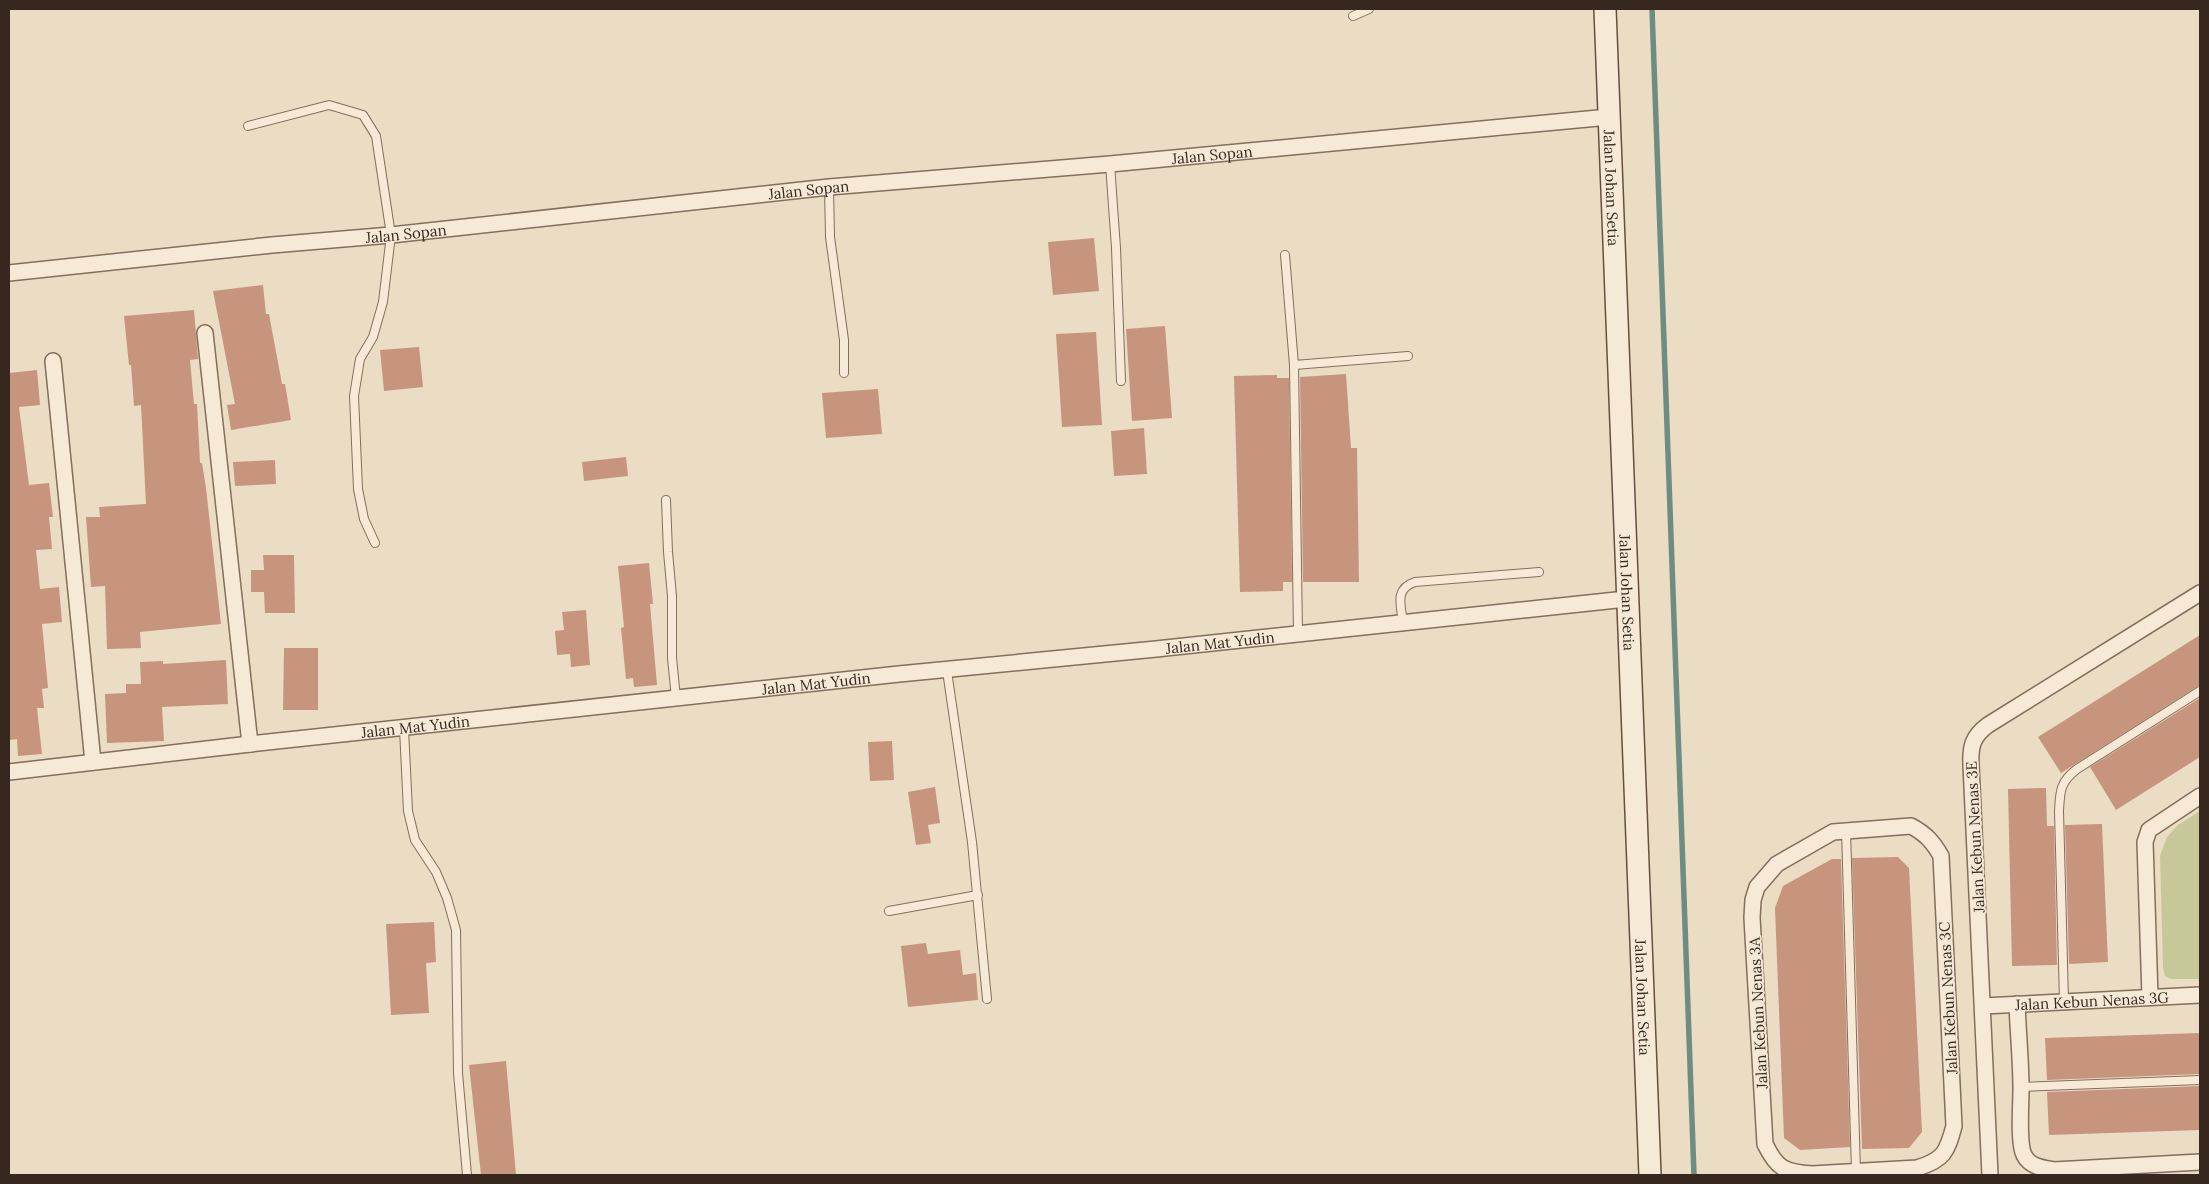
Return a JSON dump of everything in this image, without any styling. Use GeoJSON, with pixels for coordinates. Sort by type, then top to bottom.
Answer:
{"type":"FeatureCollection","features":[{"type":"Feature","properties":{"kind":"main road","name":"Jalan Johan Setia"},"geometry":{"type":"LineString","coordinates":[[1605,9],[1626,600],[1650,1175]]}},
{"type":"Feature","properties":{"kind":"main road"},"geometry":{"type":"LineString","coordinates":[[1640,1175],[1649,1154]]}},
{"type":"Feature","properties":{"kind":"main road"},"geometry":{"type":"LineString","coordinates":[[1649,1154],[1656,1175]]}},
{"type":"Feature","properties":{"kind":"street","name":"Jalan Sopan"},"geometry":{"type":"LineString","coordinates":[[9,273],[272,244],[391,235],[829,187],[1110,164],[1609,117]]}},
{"type":"Feature","properties":{"kind":"street"},"geometry":{"type":"LineString","coordinates":[[205,334],[250,744]]}},
{"type":"Feature","properties":{"kind":"street"},"geometry":{"type":"LineString","coordinates":[[52,361],[93,762]]}},
{"type":"Feature","properties":{"kind":"street","name":"Jalan Kebun Nenas 3E"},"geometry":{"type":"LineString","coordinates":[[1990,1175],[1970,748],[1974,738],[1988,725],[2200,593]]}},
{"type":"Feature","properties":{"kind":"street","name":"Jalan Mat Yudin"},"geometry":{"type":"LineString","coordinates":[[9,772],[676,698],[1626,600]]}},
{"type":"Feature","properties":{"kind":"street"},"geometry":{"type":"LineString","coordinates":[[2150,997],[2145,842],[2149,830],[2200,796]]}},
{"type":"Feature","properties":{"kind":"street","name":"Jalan Kebun Nenas 3C"},"geometry":{"type":"LineString","coordinates":[[1846,830],[1911,826],[1925,833],[1941,856],[1954,1126],[1944,1155],[1932,1164],[1917,1168],[1856,1174]]}},
{"type":"Feature","properties":{"kind":"street","name":"Jalan Kebun Nenas 3A"},"geometry":{"type":"LineString","coordinates":[[1846,830],[1833,832],[1777,864],[1757,887],[1753,900],[1752,918],[1765,1144],[1773,1160],[1783,1169],[1794,1173],[1856,1174]]}},
{"type":"Feature","properties":{"kind":"street","name":"Jalan Kebun Nenas 3G"},"geometry":{"type":"LineString","coordinates":[[1983,1006],[2200,995]]}},
{"type":"Feature","properties":{"kind":"street"},"geometry":{"type":"LineString","coordinates":[[2016,1004],[2021,1088],[2021,1138],[2024,1155],[2031,1163],[2040,1168],[2054,1170],[2200,1162]]}},
{"type":"Feature","properties":{"kind":"lane"},"geometry":{"type":"LineString","coordinates":[[1353,16],[1369,9]]}},
{"type":"Feature","properties":{"kind":"lane"},"geometry":{"type":"LineString","coordinates":[[248,126],[329,105],[364,114],[376,136],[391,235],[383,302],[372,338],[360,359],[354,396],[358,490],[364,519],[375,543]]}},
{"type":"Feature","properties":{"kind":"lane"},"geometry":{"type":"LineString","coordinates":[[1110,164],[1116,248],[1121,381]]}},
{"type":"Feature","properties":{"kind":"lane"},"geometry":{"type":"LineString","coordinates":[[829,187],[830,237],[844,340],[844,373]]}},
{"type":"Feature","properties":{"kind":"lane"},"geometry":{"type":"LineString","coordinates":[[1285,255],[1294,365],[1298,634]]}},
{"type":"Feature","properties":{"kind":"lane"},"geometry":{"type":"LineString","coordinates":[[1294,365],[1408,356]]}},
{"type":"Feature","properties":{"kind":"lane"},"geometry":{"type":"LineString","coordinates":[[666,500],[672,596],[672,658],[676,698]]}},
{"type":"Feature","properties":{"kind":"lane"},"geometry":{"type":"LineString","coordinates":[[1402,623],[1400,594],[1407,584],[1539,572]]}},
{"type":"Feature","properties":{"kind":"lane"},"geometry":{"type":"LineString","coordinates":[[948,671],[978,895],[987,999]]}},
{"type":"Feature","properties":{"kind":"lane"},"geometry":{"type":"LineString","coordinates":[[2064,1001],[2059,811],[2061,788],[2067,776],[2077,769],[2200,691]]}},
{"type":"Feature","properties":{"kind":"lane"},"geometry":{"type":"LineString","coordinates":[[404,729],[408,810],[415,840],[436,872],[448,898],[456,930],[458,1073],[467,1175]]}},
{"type":"Feature","properties":{"kind":"lane"},"geometry":{"type":"LineString","coordinates":[[1846,830],[1856,1174]]}},
{"type":"Feature","properties":{"kind":"lane"},"geometry":{"type":"LineString","coordinates":[[889,911],[978,895]]}},
{"type":"Feature","properties":{"kind":"lane"},"geometry":{"type":"LineString","coordinates":[[2021,1088],[2200,1080]]}},
{"type":"Feature","properties":{"kind":"green space"},"geometry":{"type":"Polygon","coordinates":[[[2200,811],[2200,979],[2171,979],[2165,976],[2163,968],[2160,856],[2167,837],[2178,825],[2200,811]]]}},
{"type":"Feature","properties":{"kind":"building"},"geometry":{"type":"Polygon","coordinates":[[[1094,238],[1099,291],[1053,295],[1048,242],[1094,238]]]}},
{"type":"Feature","properties":{"kind":"building"},"geometry":{"type":"Polygon","coordinates":[[[263,285],[266,314],[269,314],[291,420],[231,430],[227,405],[235,404],[213,291],[263,285]]]}},
{"type":"Feature","properties":{"kind":"building"},"geometry":{"type":"Polygon","coordinates":[[[194,310],[198,359],[190,360],[194,404],[197,404],[200,463],[202,463],[206,488],[221,624],[140,632],[141,648],[107,649],[105,586],[91,587],[86,517],[100,517],[99,507],[146,504],[141,405],[134,406],[131,365],[129,365],[124,316],[194,310]]]}},
{"type":"Feature","properties":{"kind":"building"},"geometry":{"type":"Polygon","coordinates":[[[1165,326],[1172,418],[1132,421],[1126,329],[1165,326]]]}},
{"type":"Feature","properties":{"kind":"building"},"geometry":{"type":"Polygon","coordinates":[[[1096,332],[1102,425],[1062,427],[1056,334],[1096,332]]]}},
{"type":"Feature","properties":{"kind":"building"},"geometry":{"type":"Polygon","coordinates":[[[419,347],[423,387],[384,391],[380,350],[419,347]]]}},
{"type":"Feature","properties":{"kind":"building"},"geometry":{"type":"Polygon","coordinates":[[[37,370],[40,405],[19,407],[29,485],[49,483],[53,517],[49,517],[52,549],[36,550],[40,589],[59,587],[62,622],[42,624],[48,688],[42,689],[44,708],[37,708],[42,754],[18,756],[17,739],[9,740],[9,373],[37,370]]]}},
{"type":"Feature","properties":{"kind":"building"},"geometry":{"type":"Polygon","coordinates":[[[1346,374],[1351,448],[1357,448],[1359,582],[1303,582],[1300,377],[1346,374]]]}},
{"type":"Feature","properties":{"kind":"building"},"geometry":{"type":"Polygon","coordinates":[[[1277,375],[1277,378],[1289,378],[1292,582],[1283,582],[1283,591],[1240,592],[1234,376],[1277,375]]]}},
{"type":"Feature","properties":{"kind":"building"},"geometry":{"type":"Polygon","coordinates":[[[878,389],[882,434],[826,438],[822,393],[878,389]]]}},
{"type":"Feature","properties":{"kind":"building"},"geometry":{"type":"Polygon","coordinates":[[[1144,428],[1147,474],[1114,476],[1111,431],[1144,428]]]}},
{"type":"Feature","properties":{"kind":"building"},"geometry":{"type":"Polygon","coordinates":[[[626,457],[628,476],[584,481],[582,462],[626,457]]]}},
{"type":"Feature","properties":{"kind":"building"},"geometry":{"type":"Polygon","coordinates":[[[275,460],[276,484],[235,486],[233,462],[275,460]]]}},
{"type":"Feature","properties":{"kind":"building"},"geometry":{"type":"Polygon","coordinates":[[[263,555],[294,555],[295,613],[265,613],[264,592],[251,592],[251,570],[264,570],[263,555]]]}},
{"type":"Feature","properties":{"kind":"building"},"geometry":{"type":"Polygon","coordinates":[[[649,563],[653,604],[650,604],[657,685],[634,687],[633,678],[626,679],[621,628],[624,627],[618,566],[649,563]]]}},
{"type":"Feature","properties":{"kind":"building"},"geometry":{"type":"Polygon","coordinates":[[[586,610],[590,665],[571,667],[570,654],[557,655],[555,631],[564,630],[562,612],[586,610]]]}},
{"type":"Feature","properties":{"kind":"building"},"geometry":{"type":"Polygon","coordinates":[[[2200,635],[2200,685],[2061,773],[2038,737],[2200,635]]]}},
{"type":"Feature","properties":{"kind":"building"},"geometry":{"type":"Polygon","coordinates":[[[284,648],[318,648],[318,710],[283,710],[284,648]]]}},
{"type":"Feature","properties":{"kind":"building"},"geometry":{"type":"Polygon","coordinates":[[[226,660],[228,704],[162,707],[164,741],[107,743],[105,694],[126,693],[126,684],[141,684],[140,662],[163,661],[163,664],[226,660]]]}},
{"type":"Feature","properties":{"kind":"building"},"geometry":{"type":"Polygon","coordinates":[[[2200,698],[2200,757],[2116,810],[2090,767],[2200,698]]]}},
{"type":"Feature","properties":{"kind":"building"},"geometry":{"type":"Polygon","coordinates":[[[892,741],[894,780],[870,781],[868,742],[892,741]]]}},
{"type":"Feature","properties":{"kind":"building"},"geometry":{"type":"Polygon","coordinates":[[[935,787],[940,823],[928,825],[931,843],[916,845],[908,792],[935,787]]]}},
{"type":"Feature","properties":{"kind":"building"},"geometry":{"type":"Polygon","coordinates":[[[2046,788],[2047,826],[2054,826],[2057,965],[2012,966],[2008,789],[2046,788]]]}},
{"type":"Feature","properties":{"kind":"building"},"geometry":{"type":"Polygon","coordinates":[[[2102,824],[2108,962],[2069,964],[2065,825],[2102,824]]]}},
{"type":"Feature","properties":{"kind":"building"},"geometry":{"type":"Polygon","coordinates":[[[1898,857],[1909,868],[1922,1132],[1909,1148],[1862,1149],[1852,858],[1898,857]]]}},
{"type":"Feature","properties":{"kind":"building"},"geometry":{"type":"Polygon","coordinates":[[[1832,859],[1841,859],[1850,1147],[1800,1150],[1784,1138],[1775,908],[1783,886],[1832,859]]]}},
{"type":"Feature","properties":{"kind":"building"},"geometry":{"type":"Polygon","coordinates":[[[434,922],[436,962],[426,963],[429,1013],[391,1015],[386,924],[434,922]]]}},
{"type":"Feature","properties":{"kind":"building"},"geometry":{"type":"Polygon","coordinates":[[[926,943],[928,954],[960,950],[963,975],[976,973],[978,1000],[908,1007],[901,946],[926,943]]]}},
{"type":"Feature","properties":{"kind":"building"},"geometry":{"type":"Polygon","coordinates":[[[2200,1033],[2200,1074],[2047,1080],[2045,1038],[2200,1033]]]}},
{"type":"Feature","properties":{"kind":"building"},"geometry":{"type":"Polygon","coordinates":[[[506,1061],[516,1175],[481,1175],[469,1065],[506,1061]]]}},
{"type":"Feature","properties":{"kind":"building"},"geometry":{"type":"Polygon","coordinates":[[[2200,1086],[2200,1130],[2049,1135],[2047,1092],[2200,1086]]]}},
{"type":"Feature","properties":{"kind":"waterway"},"geometry":{"type":"LineString","coordinates":[[1652,9],[1694,1175]]}}]}
